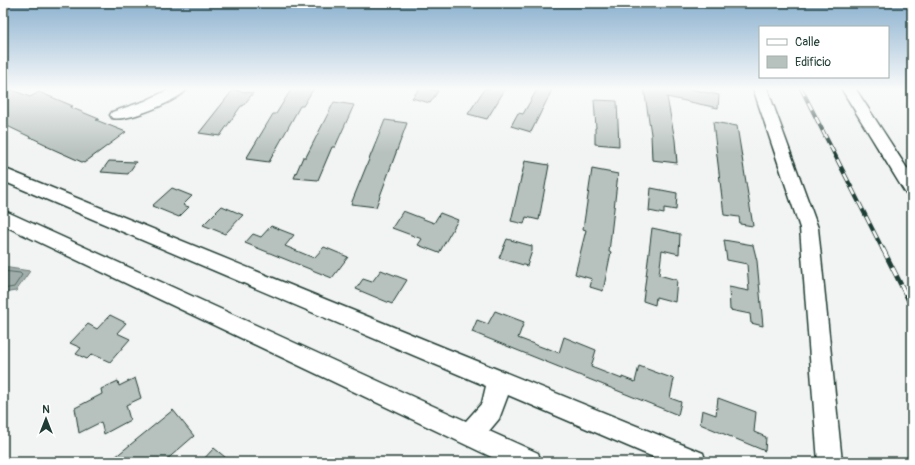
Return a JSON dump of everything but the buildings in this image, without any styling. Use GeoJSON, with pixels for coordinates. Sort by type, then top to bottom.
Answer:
{"type":"FeatureCollection","features":[{"type":"Feature","properties":{"kind":"street"},"geometry":{"type":"LineString","coordinates":[[117,115],[134,110]]}},
{"type":"Feature","properties":{"kind":"street"},"geometry":{"type":"LineString","coordinates":[[768,110],[810,228],[830,462]]}},
{"type":"Feature","properties":{"kind":"street"},"geometry":{"type":"LineString","coordinates":[[862,110],[912,190]]}},
{"type":"Feature","properties":{"kind":"street"},"geometry":{"type":"LineString","coordinates":[[3,174],[694,462]]}},
{"type":"Feature","properties":{"kind":"street"},"geometry":{"type":"LineString","coordinates":[[3,217],[529,462]]}},
{"type":"Feature","properties":{"kind":"street"},"geometry":{"type":"LineString","coordinates":[[469,434],[484,421],[492,410],[498,394],[498,380]]}},
{"type":"Feature","properties":{"kind":"water"},"geometry":{"type":"Polygon","coordinates":[[[3,267],[30,271],[16,291],[3,293],[3,267]]]}},
{"type":"Feature","properties":{"kind":"railway"},"geometry":{"type":"LineString","coordinates":[[812,110],[883,250]]}},
{"type":"Feature","properties":{"kind":"railway"},"geometry":{"type":"LineString","coordinates":[[883,249],[912,307]]}}]}
